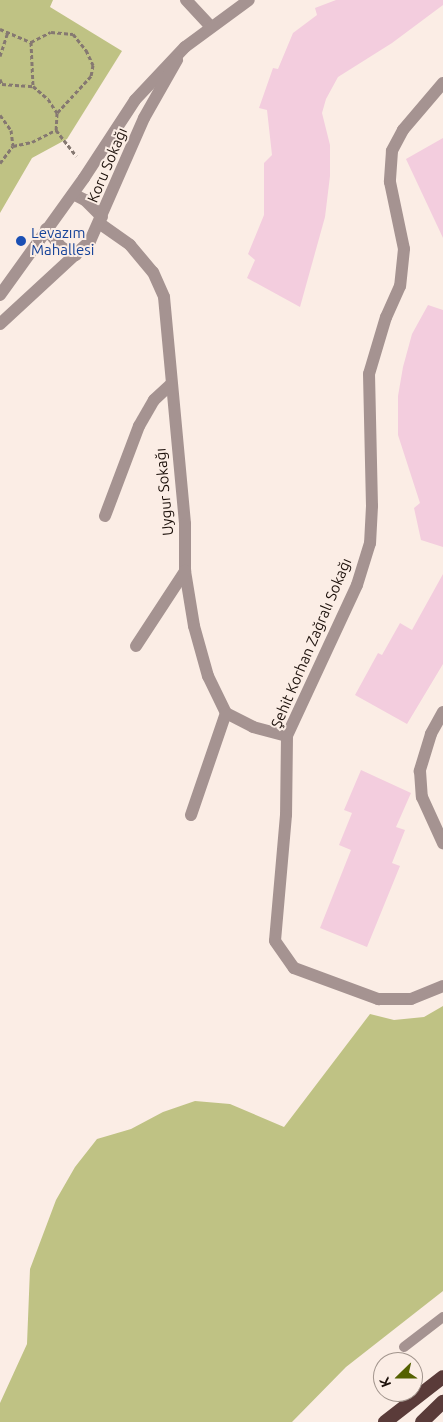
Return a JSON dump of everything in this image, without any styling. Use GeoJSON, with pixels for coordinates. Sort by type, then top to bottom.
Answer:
{"type":"FeatureCollection","features":[{"type":"Feature","properties":{"kind":"highway"},"geometry":{"type":"LineString","coordinates":[[385,1422],[443,1377]]}},
{"type":"Feature","properties":{"kind":"highway"},"geometry":{"type":"LineString","coordinates":[[422,1422],[443,1402]]}},
{"type":"Feature","properties":{"kind":"street"},"geometry":{"type":"LineString","coordinates":[[186,0],[210,26]]}},
{"type":"Feature","properties":{"kind":"street","name":"Koru Sokağı"},"geometry":{"type":"LineString","coordinates":[[0,295],[73,194],[135,100],[185,47],[210,26],[249,0]]}},
{"type":"Feature","properties":{"kind":"street","name":"Koru Sokağı"},"geometry":{"type":"LineString","coordinates":[[0,324],[90,242],[144,118],[185,47]]}},
{"type":"Feature","properties":{"kind":"street","name":"Şehit Korhan Zağralı Sokağı"},"geometry":{"type":"LineString","coordinates":[[443,83],[403,130],[392,151],[390,182],[404,249],[400,286],[386,317],[369,374],[372,506],[370,543],[357,585],[288,736],[286,814],[275,942],[294,968],[330,984],[378,999],[411,999],[443,986]]}},
{"type":"Feature","properties":{"kind":"street"},"geometry":{"type":"LineString","coordinates":[[73,194],[85,200],[101,220]]}},
{"type":"Feature","properties":{"kind":"street","name":"Uygur Sokağı"},"geometry":{"type":"LineString","coordinates":[[101,220],[130,245],[153,272],[164,297],[185,524],[185,571],[194,626],[208,676],[226,712]]}},
{"type":"Feature","properties":{"kind":"street"},"geometry":{"type":"LineString","coordinates":[[46,229],[61,247],[76,255]]}},
{"type":"Feature","properties":{"kind":"street"},"geometry":{"type":"LineString","coordinates":[[105,516],[139,426],[154,400],[171,384]]}},
{"type":"Feature","properties":{"kind":"street"},"geometry":{"type":"LineString","coordinates":[[136,646],[185,571]]}},
{"type":"Feature","properties":{"kind":"street"},"geometry":{"type":"LineString","coordinates":[[190,815],[226,712],[253,727],[288,736]]}},
{"type":"Feature","properties":{"kind":"street"},"geometry":{"type":"LineString","coordinates":[[443,712],[431,734],[420,771],[422,797],[443,843]]}},
{"type":"Feature","properties":{"kind":"lane"},"geometry":{"type":"LineString","coordinates":[[404,1347],[443,1318]]}},
{"type":"Feature","properties":{"kind":"path"},"geometry":{"type":"LineString","coordinates":[[0,29],[31,42]]}},
{"type":"Feature","properties":{"kind":"path"},"geometry":{"type":"LineString","coordinates":[[0,56],[8,32]]}},
{"type":"Feature","properties":{"kind":"path"},"geometry":{"type":"LineString","coordinates":[[31,42],[51,32],[73,34],[86,50],[93,65],[90,76],[57,113]]}},
{"type":"Feature","properties":{"kind":"path"},"geometry":{"type":"LineString","coordinates":[[31,42],[33,86]]}},
{"type":"Feature","properties":{"kind":"path"},"geometry":{"type":"LineString","coordinates":[[0,79],[2,84],[33,86],[48,99],[57,113],[56,130],[74,151],[84,178]]}},
{"type":"Feature","properties":{"kind":"path"},"geometry":{"type":"LineString","coordinates":[[0,115],[11,130],[13,146]]}},
{"type":"Feature","properties":{"kind":"path"},"geometry":{"type":"LineString","coordinates":[[0,163],[13,146],[32,142],[56,130]]}},
{"type":"Feature","properties":{"kind":"green space"},"geometry":{"type":"Polygon","coordinates":[[[0,0],[53,0],[50,7],[122,51],[67,139],[32,158],[0,213],[0,0]]]}},
{"type":"Feature","properties":{"kind":"green space"},"geometry":{"type":"Polygon","coordinates":[[[443,1006],[443,1291],[346,1367],[292,1422],[0,1422],[0,1403],[27,1344],[30,1269],[56,1200],[75,1167],[97,1139],[131,1129],[163,1112],[195,1101],[230,1104],[284,1127],[370,1014],[394,1020],[424,1017],[443,1006]]]}},
{"type":"Feature","properties":{"kind":"building"},"geometry":{"type":"Polygon","coordinates":[[[336,0],[443,0],[443,5],[392,43],[338,77],[326,99],[322,113],[330,145],[330,176],[325,217],[300,307],[247,278],[255,260],[248,254],[264,215],[264,163],[272,155],[267,110],[259,108],[273,68],[278,69],[293,33],[317,15],[315,8],[336,0]]]}},
{"type":"Feature","properties":{"kind":"building"},"geometry":{"type":"Polygon","coordinates":[[[443,138],[443,238],[406,159],[443,138]]]}},
{"type":"Feature","properties":{"kind":"building"},"geometry":{"type":"Polygon","coordinates":[[[428,305],[443,310],[443,547],[421,540],[414,508],[420,503],[398,435],[398,396],[403,367],[412,334],[428,305]]]}},
{"type":"Feature","properties":{"kind":"building"},"geometry":{"type":"Polygon","coordinates":[[[443,574],[443,664],[407,724],[355,695],[378,653],[382,655],[400,623],[412,630],[443,574]]]}},
{"type":"Feature","properties":{"kind":"building"},"geometry":{"type":"Polygon","coordinates":[[[361,770],[411,793],[396,827],[405,830],[392,863],[400,866],[367,947],[320,928],[351,850],[339,845],[352,813],[344,810],[361,770]]]}},
{"type":"Feature","properties":{"kind":"place","name":"Levazım Mahallesi"},"geometry":{"type":"Point","coordinates":[21,241]}}]}
